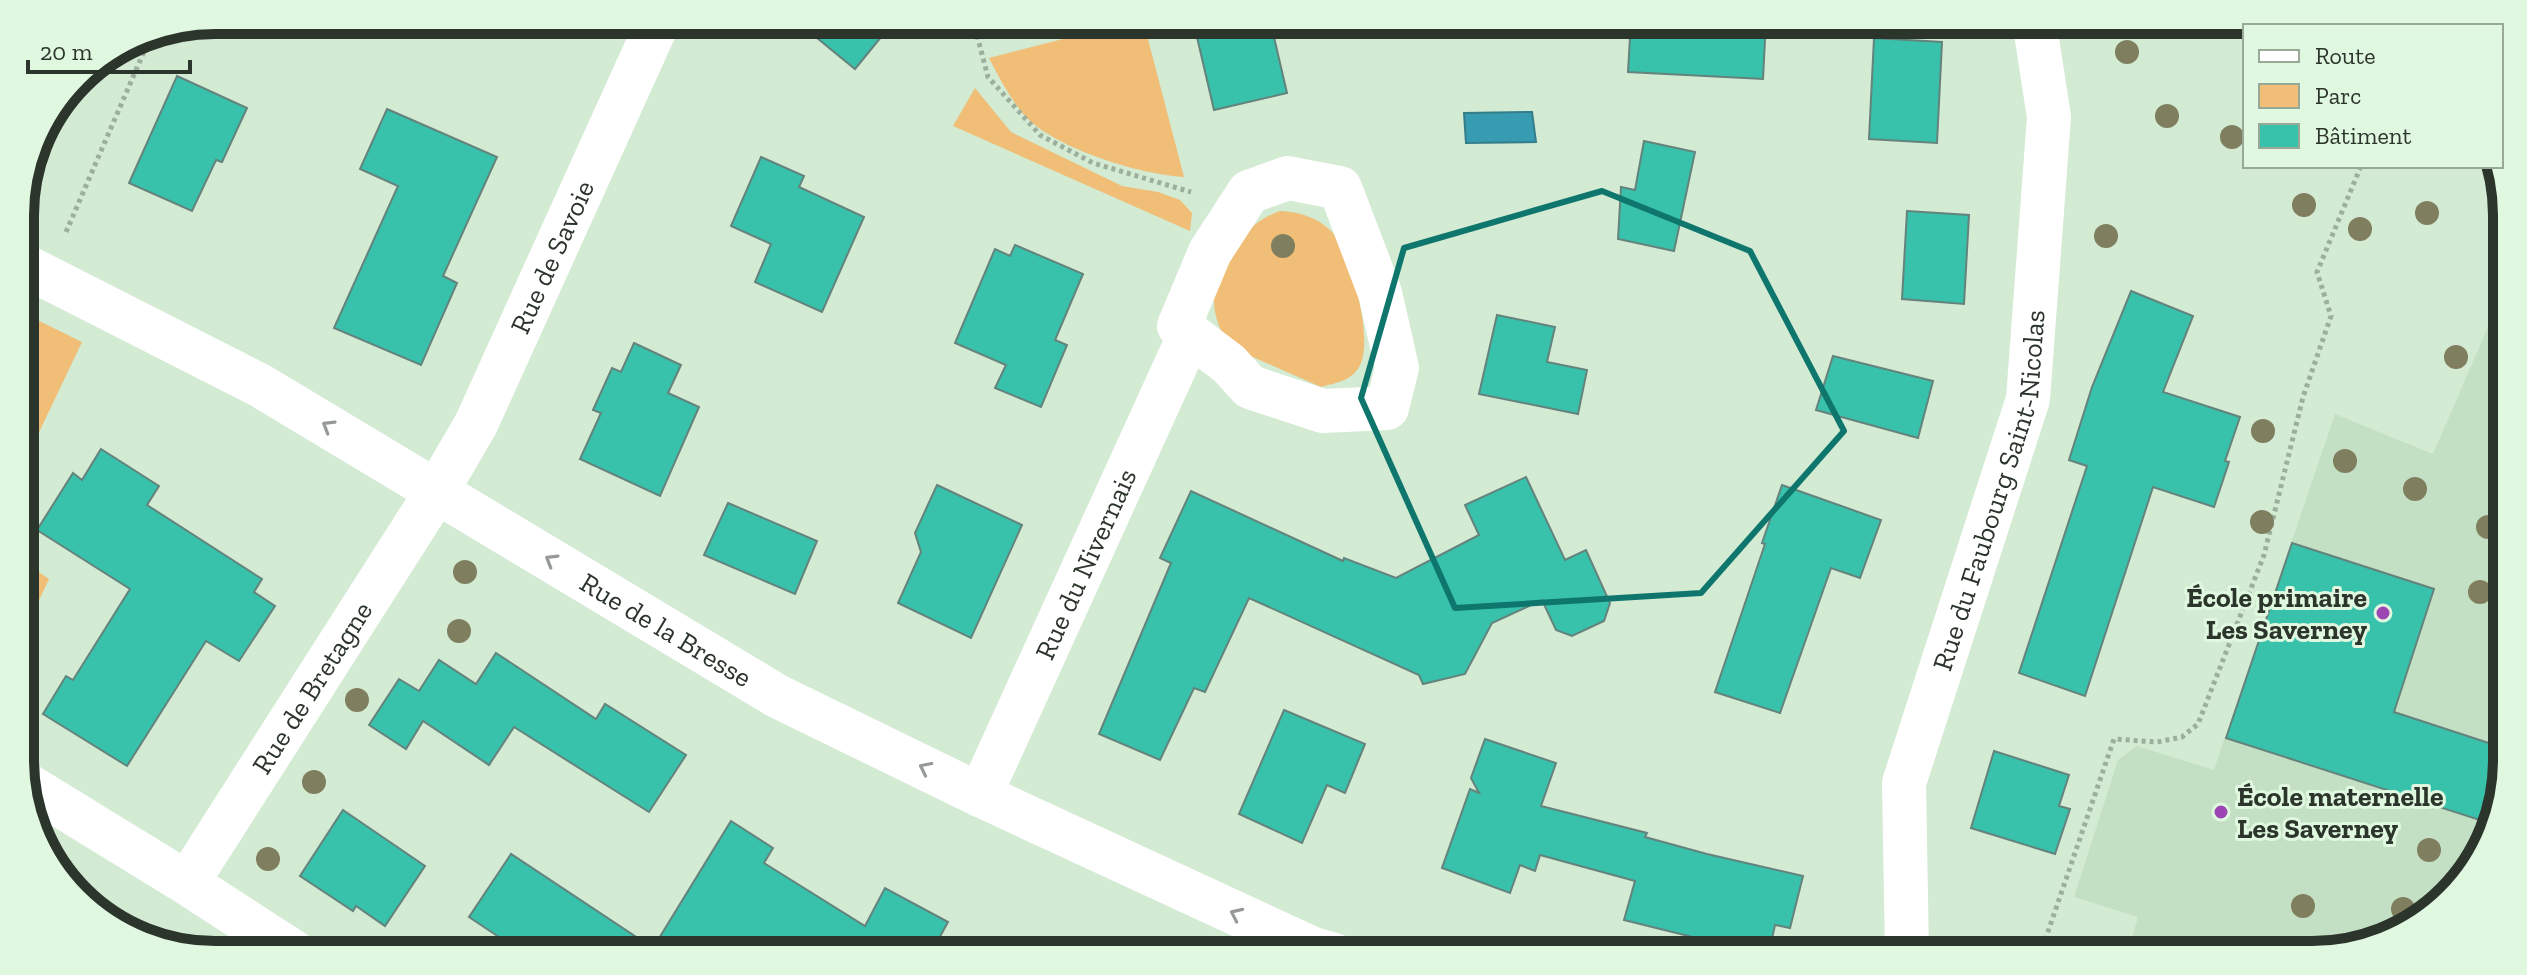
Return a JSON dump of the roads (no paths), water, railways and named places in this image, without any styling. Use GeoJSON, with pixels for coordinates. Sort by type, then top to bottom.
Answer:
{"type":"FeatureCollection","features":[{"type":"Feature","properties":{"kind":"street","name":"Rue de Savoie"},"geometry":{"type":"LineString","coordinates":[[437,491],[476,424],[653,34]]}},
{"type":"Feature","properties":{"kind":"street","name":"Rue du Faubourg Saint-Nicolas"},"geometry":{"type":"LineString","coordinates":[[1907,941],[1904,783],[2028,399],[2049,117],[2036,34]]}},
{"type":"Feature","properties":{"kind":"street","name":"Rue du Nivernais"},"geometry":{"type":"LineString","coordinates":[[1288,178],[1340,188],[1380,293],[1397,368],[1387,408],[1323,411],[1250,387],[1229,364],[1190,334],[1179,326],[1210,252],[1249,192],[1288,178]]}},
{"type":"Feature","properties":{"kind":"street","name":"Rue de la Bresse"},"geometry":{"type":"LineString","coordinates":[[34,271],[261,386],[777,696],[980,795],[1293,941]]}},
{"type":"Feature","properties":{"kind":"street","name":"Rue du Nivernais"},"geometry":{"type":"LineString","coordinates":[[980,795],[1190,334]]}},
{"type":"Feature","properties":{"kind":"street","name":"Rue de Bretagne"},"geometry":{"type":"LineString","coordinates":[[187,883],[437,491]]}},
{"type":"Feature","properties":{"kind":"street"},"geometry":{"type":"LineString","coordinates":[[36,791],[276,941]]}},
{"type":"Feature","properties":{"kind":"water"},"geometry":{"type":"Polygon","coordinates":[[[1532,112],[1536,142],[1466,143],[1464,113],[1532,112]]]}},
{"type":"Feature","properties":{"kind":"place","name":"École primaire Les Saverney"},"geometry":{"type":"Point","coordinates":[2383,613]}},
{"type":"Feature","properties":{"kind":"place","name":"École maternelle Les Saverney"},"geometry":{"type":"Point","coordinates":[2221,812]}}]}
